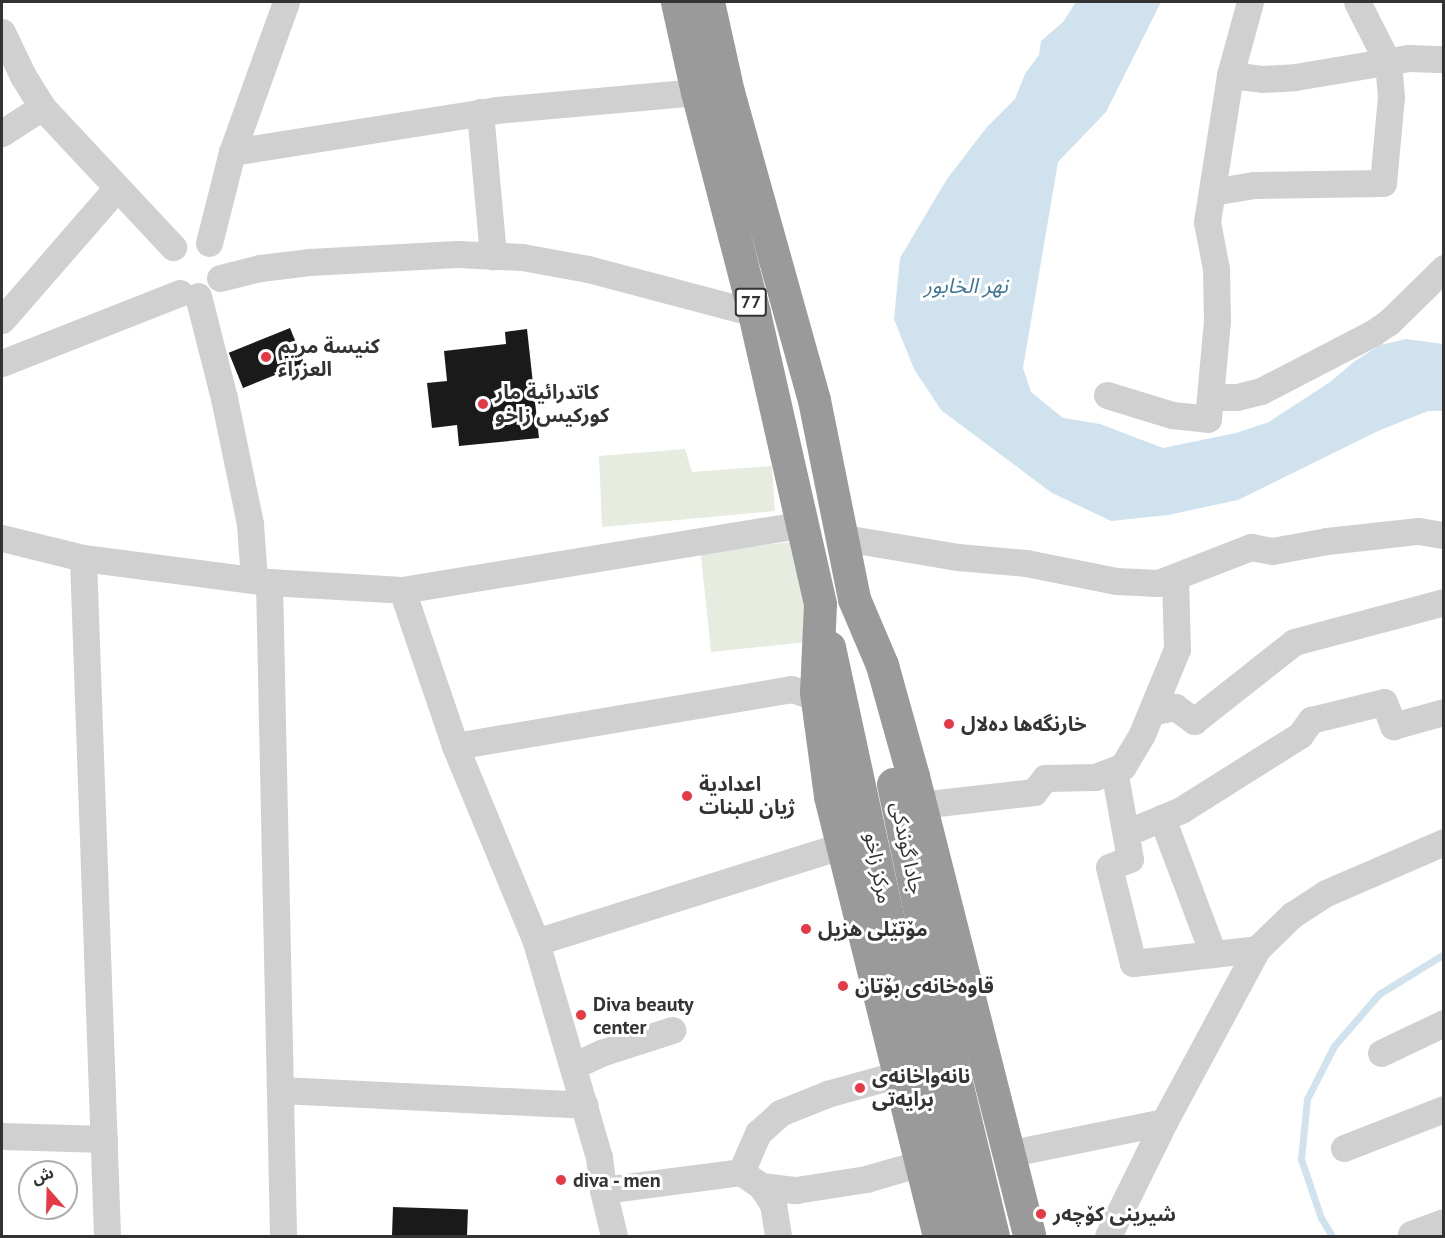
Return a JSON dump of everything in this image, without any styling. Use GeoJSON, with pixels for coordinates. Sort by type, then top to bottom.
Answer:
{"type":"FeatureCollection","features":[{"type":"Feature","properties":{"kind":"highway","name":"77"},"geometry":{"type":"LineString","coordinates":[[677,2],[697,92],[754,313],[820,604]]}},
{"type":"Feature","properties":{"kind":"highway","name":"77"},"geometry":{"type":"LineString","coordinates":[[708,2],[728,92],[814,400],[844,538],[854,599]]}},
{"type":"Feature","properties":{"kind":"highway"},"geometry":{"type":"LineString","coordinates":[[854,599],[882,665],[921,806],[1029,1236]]}},
{"type":"Feature","properties":{"kind":"highway","name":"جادا گوندکی"},"geometry":{"type":"LineString","coordinates":[[854,599],[956,1082],[993,1236]]}},
{"type":"Feature","properties":{"kind":"highway"},"geometry":{"type":"LineString","coordinates":[[820,604],[816,697],[830,796],[939,1236]]}},
{"type":"Feature","properties":{"kind":"highway","name":"مركز زاخو"},"geometry":{"type":"LineString","coordinates":[[820,604],[886,911],[964,1236]]}},
{"type":"Feature","properties":{"kind":"street"},"geometry":{"type":"LineString","coordinates":[[209,243],[232,152],[286,2]]}},
{"type":"Feature","properties":{"kind":"street"},"geometry":{"type":"LineString","coordinates":[[1107,394],[1172,415],[1208,419],[1217,321],[1216,269],[1208,222],[1230,75],[1250,2]]}},
{"type":"Feature","properties":{"kind":"street"},"geometry":{"type":"LineString","coordinates":[[1212,192],[1254,185],[1383,183],[1391,97],[1388,63],[1357,2]]}},
{"type":"Feature","properties":{"kind":"street"},"geometry":{"type":"LineString","coordinates":[[2,32],[23,76],[42,107],[116,189],[173,247]]}},
{"type":"Feature","properties":{"kind":"street"},"geometry":{"type":"LineString","coordinates":[[1230,75],[1262,79],[1295,77],[1409,58],[1443,59]]}},
{"type":"Feature","properties":{"kind":"street"},"geometry":{"type":"LineString","coordinates":[[232,152],[480,112],[697,92]]}},
{"type":"Feature","properties":{"kind":"street"},"geometry":{"type":"LineString","coordinates":[[2,133],[42,107]]}},
{"type":"Feature","properties":{"kind":"street"},"geometry":{"type":"LineString","coordinates":[[480,112],[493,256]]}},
{"type":"Feature","properties":{"kind":"street"},"geometry":{"type":"LineString","coordinates":[[2,320],[116,189]]}},
{"type":"Feature","properties":{"kind":"street"},"geometry":{"type":"LineString","coordinates":[[220,278],[220,259],[209,243],[189,239],[173,247],[164,263],[164,272],[172,288],[189,295],[224,398],[261,581],[281,1090],[284,1236]]}},
{"type":"Feature","properties":{"kind":"street"},"geometry":{"type":"LineString","coordinates":[[2,363],[189,295],[207,293],[220,278],[260,268],[309,262],[457,254],[522,257],[588,269],[754,313]]}},
{"type":"Feature","properties":{"kind":"street"},"geometry":{"type":"LineString","coordinates":[[1211,397],[1237,397],[1261,391],[1373,333],[1389,322],[1443,268]]}},
{"type":"Feature","properties":{"kind":"street"},"geometry":{"type":"LineString","coordinates":[[2,538],[83,558],[261,581],[402,590],[803,525]]}},
{"type":"Feature","properties":{"kind":"street"},"geometry":{"type":"LineString","coordinates":[[844,538],[958,557],[1026,563],[1116,581],[1158,583],[1251,547],[1272,551],[1418,531],[1443,535]]}},
{"type":"Feature","properties":{"kind":"street"},"geometry":{"type":"LineString","coordinates":[[83,558],[107,1236]]}},
{"type":"Feature","properties":{"kind":"street"},"geometry":{"type":"LineString","coordinates":[[921,806],[1034,792],[1045,778],[1095,777],[1123,766],[1151,712],[1177,649],[1175,577]]}},
{"type":"Feature","properties":{"kind":"street"},"geometry":{"type":"LineString","coordinates":[[402,590],[455,746],[536,942],[599,1157],[603,1190],[614,1236]]}},
{"type":"Feature","properties":{"kind":"street"},"geometry":{"type":"LineString","coordinates":[[1151,712],[1175,707],[1194,721],[1294,642],[1443,602]]}},
{"type":"Feature","properties":{"kind":"street"},"geometry":{"type":"LineString","coordinates":[[455,746],[791,689],[816,697]]}},
{"type":"Feature","properties":{"kind":"street"},"geometry":{"type":"LineString","coordinates":[[1126,833],[1181,810],[1300,735],[1311,720],[1384,702],[1393,726],[1443,712]]}},
{"type":"Feature","properties":{"kind":"street"},"geometry":{"type":"LineString","coordinates":[[1114,770],[1130,859],[1109,867],[1133,963],[1257,949]]}},
{"type":"Feature","properties":{"kind":"street"},"geometry":{"type":"LineString","coordinates":[[1162,818],[1213,954]]}},
{"type":"Feature","properties":{"kind":"street"},"geometry":{"type":"LineString","coordinates":[[1108,1236],[1164,1122],[1257,949],[1292,915],[1326,893],[1443,842]]}},
{"type":"Feature","properties":{"kind":"street"},"geometry":{"type":"LineString","coordinates":[[536,942],[842,846]]}},
{"type":"Feature","properties":{"kind":"street"},"geometry":{"type":"LineString","coordinates":[[1381,1053],[1443,1023]]}},
{"type":"Feature","properties":{"kind":"street"},"geometry":{"type":"LineString","coordinates":[[573,1066],[601,1053],[672,1030]]}},
{"type":"Feature","properties":{"kind":"street"},"geometry":{"type":"LineString","coordinates":[[751,1179],[758,1133],[780,1113],[827,1094],[899,1074]]}},
{"type":"Feature","properties":{"kind":"street"},"geometry":{"type":"LineString","coordinates":[[281,1090],[585,1105]]}},
{"type":"Feature","properties":{"kind":"street"},"geometry":{"type":"LineString","coordinates":[[1344,1148],[1443,1109]]}},
{"type":"Feature","properties":{"kind":"street"},"geometry":{"type":"LineString","coordinates":[[1007,1154],[1164,1122]]}},
{"type":"Feature","properties":{"kind":"street"},"geometry":{"type":"LineString","coordinates":[[2,1136],[104,1139]]}},
{"type":"Feature","properties":{"kind":"street"},"geometry":{"type":"LineString","coordinates":[[603,1190],[751,1179],[796,1190],[866,1179],[921,1163]]}},
{"type":"Feature","properties":{"kind":"street"},"geometry":{"type":"LineString","coordinates":[[751,1179],[773,1204],[778,1236]]}},
{"type":"Feature","properties":{"kind":"street"},"geometry":{"type":"LineString","coordinates":[[1411,1234],[1443,1222]]}},
{"type":"Feature","properties":{"kind":"shaded area"},"geometry":{"type":"Polygon","coordinates":[[[685,449],[692,472],[772,466],[775,511],[602,527],[599,456],[685,449]]]}},
{"type":"Feature","properties":{"kind":"shaded area"},"geometry":{"type":"Polygon","coordinates":[[[802,541],[813,641],[711,652],[701,552],[802,541]]]}},
{"type":"Feature","properties":{"kind":"water","name":"نهر الخابور"},"geometry":{"type":"Polygon","coordinates":[[[1076,2],[1161,2],[1106,112],[1058,162],[1023,368],[1031,392],[1063,418],[1100,424],[1163,448],[1236,433],[1269,422],[1330,382],[1355,361],[1380,345],[1406,339],[1443,344],[1443,411],[1428,411],[1378,431],[1238,500],[1168,515],[1111,521],[1052,493],[941,410],[914,369],[894,319],[900,258],[947,179],[987,127],[1015,99],[1025,74],[1039,55],[1041,41],[1063,22],[1076,2]]]}},
{"type":"Feature","properties":{"kind":"building","name":"كنيسة مريم العزراء"},"geometry":{"type":"Polygon","coordinates":[[[290,328],[304,363],[243,388],[229,353],[290,328]]]}},
{"type":"Feature","properties":{"kind":"building","name":"كاتدرائية مار كوركيس زاخو"},"geometry":{"type":"Polygon","coordinates":[[[527,329],[539,438],[459,446],[457,425],[432,428],[427,383],[447,381],[444,351],[506,344],[505,332],[527,329]]]}},
{"type":"Feature","properties":{"kind":"building"},"geometry":{"type":"Polygon","coordinates":[[[393,1207],[468,1210],[467,1236],[392,1236],[393,1207]]]}},
{"type":"Feature","properties":{"kind":"waterway"},"geometry":{"type":"LineString","coordinates":[[1332,1236],[1321,1218],[1301,1159],[1307,1099],[1334,1046],[1379,994],[1444,954]]}},
{"type":"Feature","properties":{"kind":"place","name":"كنيسة مريم العزراء"},"geometry":{"type":"Point","coordinates":[266,357]}},
{"type":"Feature","properties":{"kind":"place","name":"كاتدرائية مار كوركيس زاخو"},"geometry":{"type":"Point","coordinates":[483,404]}},
{"type":"Feature","properties":{"kind":"place","name":"خارنگەها دەلال"},"geometry":{"type":"Point","coordinates":[949,724]}},
{"type":"Feature","properties":{"kind":"place","name":"اعدادية ژیان للبنات"},"geometry":{"type":"Point","coordinates":[687,796]}},
{"type":"Feature","properties":{"kind":"place","name":"مۆتێلی هزیل"},"geometry":{"type":"Point","coordinates":[806,929]}},
{"type":"Feature","properties":{"kind":"place","name":"قاوەخانەی بۆتان"},"geometry":{"type":"Point","coordinates":[843,986]}},
{"type":"Feature","properties":{"kind":"place","name":"Diva beauty center"},"geometry":{"type":"Point","coordinates":[581,1015]}},
{"type":"Feature","properties":{"kind":"place","name":"نانەواخانەی برایەتی"},"geometry":{"type":"Point","coordinates":[860,1088]}},
{"type":"Feature","properties":{"kind":"place","name":"diva - men"},"geometry":{"type":"Point","coordinates":[561,1180]}},
{"type":"Feature","properties":{"kind":"place","name":"شیرینی کۆچەر"},"geometry":{"type":"Point","coordinates":[1041,1214]}}]}
